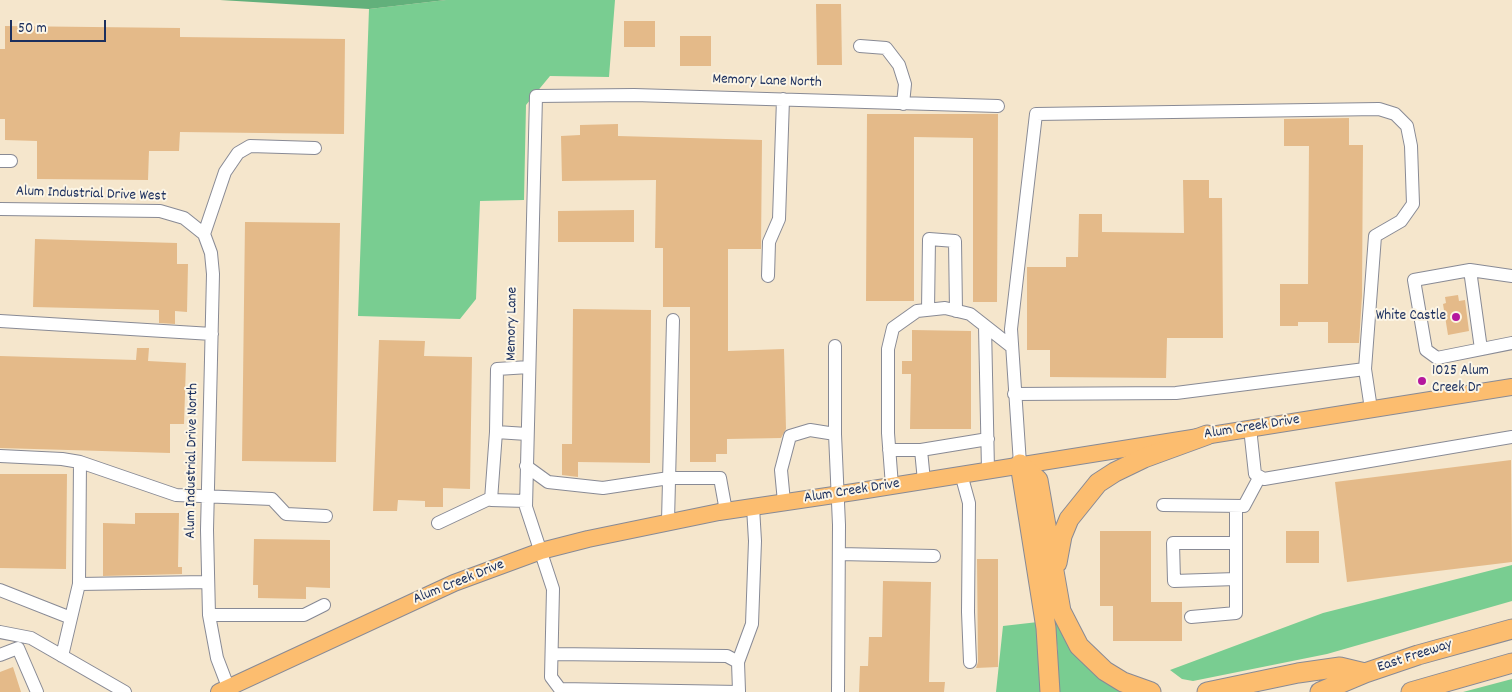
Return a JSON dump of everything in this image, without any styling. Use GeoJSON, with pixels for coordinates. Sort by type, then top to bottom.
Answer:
{"type":"FeatureCollection","features":[{"type":"Feature","properties":{"kind":"highway"},"geometry":{"type":"LineString","coordinates":[[1057,591],[1057,554],[1062,536],[1069,519],[1098,483],[1115,472],[1144,458],[1207,435]]}},
{"type":"Feature","properties":{"kind":"highway"},"geometry":{"type":"LineString","coordinates":[[1020,464],[1038,480],[1057,591],[1069,629],[1078,646],[1091,659],[1124,682],[1151,692]]}},
{"type":"Feature","properties":{"kind":"highway"},"geometry":{"type":"LineString","coordinates":[[1020,464],[1046,628],[1050,692]]}},
{"type":"Feature","properties":{"kind":"highway","name":"East Freeway"},"geometry":{"type":"LineString","coordinates":[[1320,692],[1365,673],[1418,655],[1512,629]]}},
{"type":"Feature","properties":{"kind":"highway"},"geometry":{"type":"LineString","coordinates":[[1411,692],[1512,663]]}},
{"type":"Feature","properties":{"kind":"highway"},"geometry":{"type":"LineString","coordinates":[[1207,692],[1298,673],[1340,667],[1365,673]]}},
{"type":"Feature","properties":{"kind":"main road","name":"Alum Creek Drive"},"geometry":{"type":"LineString","coordinates":[[225,691],[454,583],[541,551],[668,520],[837,495],[1020,464],[1512,387]]}},
{"type":"Feature","properties":{"kind":"street"},"geometry":{"type":"LineString","coordinates":[[860,46],[886,48],[899,65],[905,84],[903,104]]}},
{"type":"Feature","properties":{"kind":"street","name":"Memory Lane North"},"geometry":{"type":"LineString","coordinates":[[536,96],[634,95],[998,106]]}},
{"type":"Feature","properties":{"kind":"street","name":"Memory Lane"},"geometry":{"type":"LineString","coordinates":[[536,96],[526,507],[553,588],[551,677],[560,689],[739,691]]}},
{"type":"Feature","properties":{"kind":"street"},"geometry":{"type":"LineString","coordinates":[[768,276],[769,242],[779,219],[784,99]]}},
{"type":"Feature","properties":{"kind":"street"},"geometry":{"type":"LineString","coordinates":[[1020,464],[1011,329],[1036,114],[1379,109],[1395,114],[1407,126],[1411,146],[1413,204],[1401,221],[1375,236],[1365,369],[1371,410]]}},
{"type":"Feature","properties":{"kind":"street"},"geometry":{"type":"LineString","coordinates":[[204,234],[225,172],[238,153],[250,146],[315,148]]}},
{"type":"Feature","properties":{"kind":"street","name":"Alum Industrial Drive West"},"geometry":{"type":"LineString","coordinates":[[0,209],[160,211],[184,218],[204,234]]}},
{"type":"Feature","properties":{"kind":"street","name":"Alum Industrial Drive North"},"geometry":{"type":"LineString","coordinates":[[204,234],[211,253],[212,334],[207,582],[209,615],[225,691]]}},
{"type":"Feature","properties":{"kind":"street"},"geometry":{"type":"LineString","coordinates":[[928,310],[929,240],[955,241],[956,311]]}},
{"type":"Feature","properties":{"kind":"street"},"geometry":{"type":"LineString","coordinates":[[1512,276],[1470,270],[1414,280],[1426,350],[1437,358],[1512,343]]}},
{"type":"Feature","properties":{"kind":"street"},"geometry":{"type":"LineString","coordinates":[[1470,270],[1481,349]]}},
{"type":"Feature","properties":{"kind":"street"},"geometry":{"type":"LineString","coordinates":[[892,486],[889,450],[888,349],[893,328],[917,311],[945,308],[970,314],[1012,347]]}},
{"type":"Feature","properties":{"kind":"street"},"geometry":{"type":"LineString","coordinates":[[668,520],[673,320]]}},
{"type":"Feature","properties":{"kind":"street"},"geometry":{"type":"LineString","coordinates":[[0,321],[212,334]]}},
{"type":"Feature","properties":{"kind":"street"},"geometry":{"type":"LineString","coordinates":[[985,326],[988,470]]}},
{"type":"Feature","properties":{"kind":"street"},"geometry":{"type":"LineString","coordinates":[[835,346],[835,434],[839,554],[838,692]]}},
{"type":"Feature","properties":{"kind":"street"},"geometry":{"type":"LineString","coordinates":[[491,498],[496,432],[497,369],[528,367]]}},
{"type":"Feature","properties":{"kind":"street"},"geometry":{"type":"LineString","coordinates":[[1014,394],[1176,393],[1365,369]]}},
{"type":"Feature","properties":{"kind":"street"},"geometry":{"type":"LineString","coordinates":[[1250,428],[1254,468],[1259,478]]}},
{"type":"Feature","properties":{"kind":"street"},"geometry":{"type":"LineString","coordinates":[[784,502],[781,470],[790,436],[810,430],[835,434]]}},
{"type":"Feature","properties":{"kind":"street"},"geometry":{"type":"LineString","coordinates":[[496,432],[527,434]]}},
{"type":"Feature","properties":{"kind":"street"},"geometry":{"type":"LineString","coordinates":[[1259,478],[1277,478],[1512,437]]}},
{"type":"Feature","properties":{"kind":"street"},"geometry":{"type":"LineString","coordinates":[[889,450],[921,450],[988,439]]}},
{"type":"Feature","properties":{"kind":"street"},"geometry":{"type":"LineString","coordinates":[[921,450],[924,481]]}},
{"type":"Feature","properties":{"kind":"street"},"geometry":{"type":"LineString","coordinates":[[0,456],[62,459],[80,462],[176,494],[272,499],[286,514],[326,516]]}},
{"type":"Feature","properties":{"kind":"street"},"geometry":{"type":"LineString","coordinates":[[62,656],[79,584],[80,462]]}},
{"type":"Feature","properties":{"kind":"street"},"geometry":{"type":"LineString","coordinates":[[526,466],[548,482],[603,488],[669,478],[720,478],[726,510]]}},
{"type":"Feature","properties":{"kind":"street"},"geometry":{"type":"LineString","coordinates":[[961,474],[969,503],[970,662]]}},
{"type":"Feature","properties":{"kind":"street"},"geometry":{"type":"LineString","coordinates":[[1164,505],[1244,506],[1259,478]]}},
{"type":"Feature","properties":{"kind":"street"},"geometry":{"type":"LineString","coordinates":[[438,523],[491,498],[526,501]]}},
{"type":"Feature","properties":{"kind":"street"},"geometry":{"type":"LineString","coordinates":[[739,691],[738,662],[752,624],[756,541],[753,507]]}},
{"type":"Feature","properties":{"kind":"street"},"geometry":{"type":"LineString","coordinates":[[1191,617],[1236,613],[1236,507]]}},
{"type":"Feature","properties":{"kind":"street"},"geometry":{"type":"LineString","coordinates":[[1236,543],[1173,543],[1174,580],[1236,579]]}},
{"type":"Feature","properties":{"kind":"street"},"geometry":{"type":"LineString","coordinates":[[839,554],[934,556]]}},
{"type":"Feature","properties":{"kind":"street"},"geometry":{"type":"LineString","coordinates":[[79,584],[207,582]]}},
{"type":"Feature","properties":{"kind":"street"},"geometry":{"type":"LineString","coordinates":[[0,590],[71,618]]}},
{"type":"Feature","properties":{"kind":"street"},"geometry":{"type":"LineString","coordinates":[[209,615],[304,615],[324,605]]}},
{"type":"Feature","properties":{"kind":"street"},"geometry":{"type":"LineString","coordinates":[[0,632],[31,638],[125,692]]}},
{"type":"Feature","properties":{"kind":"street"},"geometry":{"type":"LineString","coordinates":[[0,655],[18,648],[37,692]]}},
{"type":"Feature","properties":{"kind":"street"},"geometry":{"type":"LineString","coordinates":[[552,654],[727,656],[738,662]]}},
{"type":"Feature","properties":{"kind":"green space"},"geometry":{"type":"Polygon","coordinates":[[[220,0],[446,0],[369,9],[220,0]]]}},
{"type":"Feature","properties":{"kind":"green space"},"geometry":{"type":"Polygon","coordinates":[[[446,0],[615,0],[609,77],[550,76],[526,105],[524,200],[480,201],[476,299],[460,319],[358,316],[369,9],[446,0]]]}},
{"type":"Feature","properties":{"kind":"green space"},"geometry":{"type":"Polygon","coordinates":[[[1512,565],[1512,601],[1327,654],[1193,681],[1182,679],[1170,670],[1323,613],[1512,565]]]}},
{"type":"Feature","properties":{"kind":"green space"},"geometry":{"type":"Polygon","coordinates":[[[1058,619],[1129,692],[1058,692],[1058,652],[1054,620],[1058,619]]]}},
{"type":"Feature","properties":{"kind":"green space"},"geometry":{"type":"Polygon","coordinates":[[[1038,622],[1044,692],[996,692],[1003,626],[1038,622]]]}},
{"type":"Feature","properties":{"kind":"green space"},"geometry":{"type":"Polygon","coordinates":[[[1512,679],[1512,692],[1463,692],[1512,679]]]}},
{"type":"Feature","properties":{"kind":"building"},"geometry":{"type":"Polygon","coordinates":[[[816,4],[841,4],[842,65],[817,65],[816,4]]]}},
{"type":"Feature","properties":{"kind":"building"},"geometry":{"type":"Polygon","coordinates":[[[624,21],[655,21],[655,47],[624,47],[624,21]]]}},
{"type":"Feature","properties":{"kind":"building"},"geometry":{"type":"Polygon","coordinates":[[[5,26],[180,28],[180,37],[345,39],[344,134],[180,132],[179,151],[149,151],[148,180],[37,179],[37,141],[5,140],[5,119],[0,119],[0,49],[5,49],[5,26]]]}},
{"type":"Feature","properties":{"kind":"building"},"geometry":{"type":"Polygon","coordinates":[[[680,36],[711,36],[711,66],[680,66],[680,36]]]}},
{"type":"Feature","properties":{"kind":"building"},"geometry":{"type":"Polygon","coordinates":[[[867,114],[998,114],[997,302],[973,302],[973,138],[914,137],[914,301],[866,301],[867,114]]]}},
{"type":"Feature","properties":{"kind":"building"},"geometry":{"type":"Polygon","coordinates":[[[1349,118],[1349,145],[1363,145],[1362,296],[1359,343],[1328,343],[1328,322],[1298,322],[1298,326],[1280,326],[1280,284],[1308,284],[1309,146],[1284,146],[1284,119],[1349,118]]]}},
{"type":"Feature","properties":{"kind":"building"},"geometry":{"type":"Polygon","coordinates":[[[618,124],[618,136],[762,140],[761,249],[728,249],[728,351],[784,349],[786,429],[781,438],[727,439],[727,454],[716,454],[716,462],[690,462],[690,307],[663,307],[663,248],[655,248],[656,180],[562,181],[561,136],[580,135],[580,125],[618,124]]]}},
{"type":"Feature","properties":{"kind":"building"},"geometry":{"type":"Polygon","coordinates":[[[1183,180],[1209,180],[1209,198],[1222,198],[1223,338],[1167,338],[1166,378],[1050,377],[1050,350],[1027,350],[1027,267],[1066,267],[1066,257],[1078,257],[1079,214],[1102,214],[1102,232],[1184,233],[1183,180]]]}},
{"type":"Feature","properties":{"kind":"building"},"geometry":{"type":"Polygon","coordinates":[[[634,210],[634,242],[558,242],[558,211],[634,210]]]}},
{"type":"Feature","properties":{"kind":"building"},"geometry":{"type":"Polygon","coordinates":[[[245,222],[340,223],[336,462],[242,461],[245,222]]]}},
{"type":"Feature","properties":{"kind":"building"},"geometry":{"type":"Polygon","coordinates":[[[35,239],[177,243],[177,264],[188,264],[187,312],[175,311],[175,324],[159,323],[159,310],[33,307],[35,239]]]}},
{"type":"Feature","properties":{"kind":"building","name":"White Castle"},"geometry":{"type":"Polygon","coordinates":[[[1458,295],[1459,301],[1465,300],[1469,331],[1448,335],[1443,304],[1446,303],[1445,297],[1458,295]]]}},
{"type":"Feature","properties":{"kind":"building"},"geometry":{"type":"Polygon","coordinates":[[[573,309],[651,310],[650,463],[578,462],[578,477],[562,475],[562,444],[572,444],[573,309]]]}},
{"type":"Feature","properties":{"kind":"building"},"geometry":{"type":"Polygon","coordinates":[[[912,330],[971,331],[971,429],[910,429],[911,374],[902,374],[902,361],[912,361],[912,330]]]}},
{"type":"Feature","properties":{"kind":"building"},"geometry":{"type":"Polygon","coordinates":[[[379,340],[425,341],[424,356],[472,357],[470,489],[443,488],[443,507],[425,507],[425,501],[398,500],[397,511],[373,511],[379,340]]]}},
{"type":"Feature","properties":{"kind":"building"},"geometry":{"type":"Polygon","coordinates":[[[137,348],[149,348],[148,361],[186,363],[184,424],[170,424],[170,453],[0,448],[0,356],[136,360],[137,348]]]}},
{"type":"Feature","properties":{"kind":"building"},"geometry":{"type":"Polygon","coordinates":[[[1511,460],[1512,562],[1347,582],[1335,482],[1511,460]]]}},
{"type":"Feature","properties":{"kind":"building"},"geometry":{"type":"Polygon","coordinates":[[[0,474],[67,474],[66,569],[0,568],[0,474]]]}},
{"type":"Feature","properties":{"kind":"building"},"geometry":{"type":"Polygon","coordinates":[[[135,513],[179,513],[178,567],[182,567],[182,574],[103,576],[103,523],[135,524],[135,513]]]}},
{"type":"Feature","properties":{"kind":"building"},"geometry":{"type":"Polygon","coordinates":[[[1100,531],[1151,531],[1151,602],[1182,602],[1182,641],[1113,641],[1113,606],[1100,606],[1100,531]]]}},
{"type":"Feature","properties":{"kind":"building"},"geometry":{"type":"Polygon","coordinates":[[[1286,531],[1319,531],[1319,563],[1286,563],[1286,531]]]}},
{"type":"Feature","properties":{"kind":"building"},"geometry":{"type":"Polygon","coordinates":[[[254,539],[330,540],[330,588],[306,587],[306,599],[258,598],[258,585],[253,585],[254,539]]]}},
{"type":"Feature","properties":{"kind":"building"},"geometry":{"type":"Polygon","coordinates":[[[977,559],[998,559],[998,667],[976,668],[978,662],[977,559]]]}},
{"type":"Feature","properties":{"kind":"building"},"geometry":{"type":"Polygon","coordinates":[[[883,581],[931,582],[929,682],[945,682],[944,692],[859,692],[860,666],[868,666],[869,637],[882,637],[883,581]]]}},
{"type":"Feature","properties":{"kind":"building"},"geometry":{"type":"Polygon","coordinates":[[[13,667],[21,692],[0,692],[0,672],[13,667]]]}},
{"type":"Feature","properties":{"kind":"place","name":"White Castle"},"geometry":{"type":"Point","coordinates":[1456,317]}},
{"type":"Feature","properties":{"kind":"place","name":"1025 Alum Creek Dr"},"geometry":{"type":"Point","coordinates":[1422,381]}}]}
